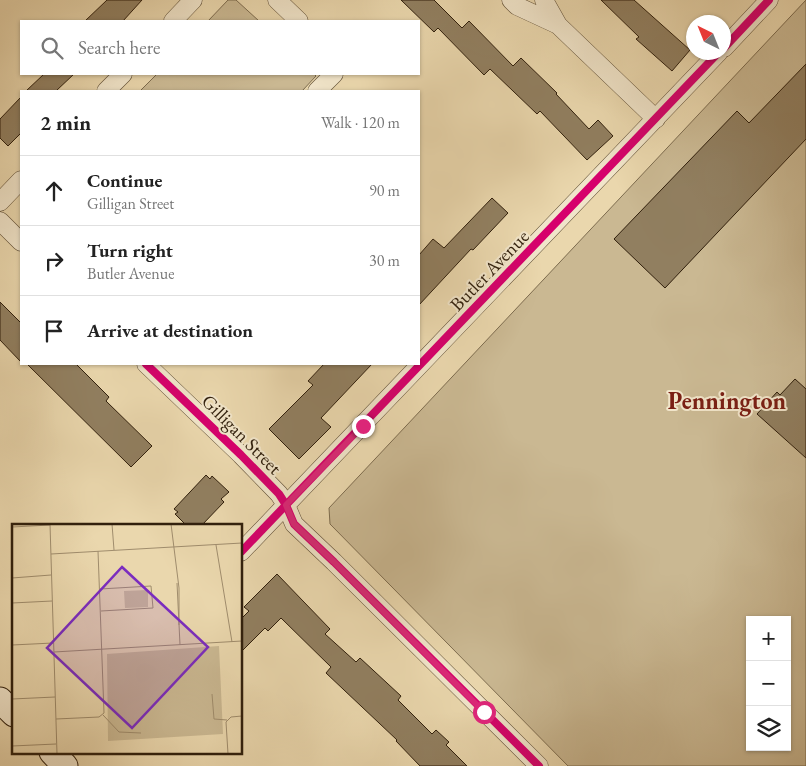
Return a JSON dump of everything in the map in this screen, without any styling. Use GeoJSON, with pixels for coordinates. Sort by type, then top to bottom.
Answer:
{"type":"FeatureCollection","features":[{"type":"Feature","properties":{"kind":"main road"},"geometry":{"type":"LineString","coordinates":[[54,754],[66,766]]}},
{"type":"Feature","properties":{"kind":"street"},"geometry":{"type":"LineString","coordinates":[[174,20],[193,0]]}},
{"type":"Feature","properties":{"kind":"street"},"geometry":{"type":"LineString","coordinates":[[276,0],[298,20]]}},
{"type":"Feature","properties":{"kind":"street"},"geometry":{"type":"LineString","coordinates":[[511,0],[517,6],[558,25]]}},
{"type":"Feature","properties":{"kind":"street"},"geometry":{"type":"LineString","coordinates":[[544,0],[558,25],[656,119]]}},
{"type":"Feature","properties":{"kind":"street"},"geometry":{"type":"LineString","coordinates":[[731,41],[769,0]]}},
{"type":"Feature","properties":{"kind":"street","name":"Butler Avenue"},"geometry":{"type":"LineString","coordinates":[[242,551],[711,60]]}},
{"type":"Feature","properties":{"kind":"street"},"geometry":{"type":"LineString","coordinates":[[107,90],[122,75]]}},
{"type":"Feature","properties":{"kind":"street"},"geometry":{"type":"LineString","coordinates":[[318,90],[333,75]]}},
{"type":"Feature","properties":{"kind":"street"},"geometry":{"type":"LineString","coordinates":[[0,202],[20,181]]}},
{"type":"Feature","properties":{"kind":"street"},"geometry":{"type":"LineString","coordinates":[[0,221],[20,241]]}},
{"type":"Feature","properties":{"kind":"street","name":"Gilligan Street"},"geometry":{"type":"LineString","coordinates":[[147,365],[279,494],[294,524],[539,766]]}},
{"type":"Feature","properties":{"kind":"shaded area"},"geometry":{"type":"Polygon","coordinates":[[[228,0],[236,0],[258,20],[209,20],[228,0]]]}},
{"type":"Feature","properties":{"kind":"shaded area"},"geometry":{"type":"Polygon","coordinates":[[[806,0],[806,766],[568,766],[330,524],[329,508],[806,0]]]}},
{"type":"Feature","properties":{"kind":"shaded area"},"geometry":{"type":"Polygon","coordinates":[[[156,75],[316,76],[303,90],[141,90],[156,75]]]}},
{"type":"Feature","properties":{"kind":"building"},"geometry":{"type":"Polygon","coordinates":[[[107,0],[142,0],[124,20],[86,20],[107,0]]]}},
{"type":"Feature","properties":{"kind":"building"},"geometry":{"type":"Polygon","coordinates":[[[401,0],[434,0],[462,28],[469,21],[513,66],[521,58],[557,93],[589,129],[598,120],[613,136],[587,160],[540,111],[537,114],[490,69],[484,75],[438,28],[434,32],[401,0]]]}},
{"type":"Feature","properties":{"kind":"building"},"geometry":{"type":"Polygon","coordinates":[[[601,0],[634,0],[686,46],[686,55],[672,71],[636,39],[639,37],[601,0]]]}},
{"type":"Feature","properties":{"kind":"building"},"geometry":{"type":"Polygon","coordinates":[[[806,64],[806,139],[665,288],[614,239],[737,111],[749,123],[806,64]]]}},
{"type":"Feature","properties":{"kind":"building"},"geometry":{"type":"Polygon","coordinates":[[[43,75],[73,75],[57,90],[27,90],[43,75]]]}},
{"type":"Feature","properties":{"kind":"building"},"geometry":{"type":"Polygon","coordinates":[[[20,98],[20,134],[8,146],[0,138],[0,119],[20,98]]]}},
{"type":"Feature","properties":{"kind":"building"},"geometry":{"type":"Polygon","coordinates":[[[492,198],[508,213],[473,250],[471,249],[420,304],[420,254],[433,239],[444,248],[492,198]]]}},
{"type":"Feature","properties":{"kind":"building"},"geometry":{"type":"Polygon","coordinates":[[[0,302],[20,322],[20,361],[0,340],[0,302]]]}},
{"type":"Feature","properties":{"kind":"building"},"geometry":{"type":"Polygon","coordinates":[[[28,365],[77,365],[109,397],[106,401],[152,446],[131,467],[28,365]]]}},
{"type":"Feature","properties":{"kind":"building"},"geometry":{"type":"Polygon","coordinates":[[[323,365],[371,365],[321,418],[331,427],[299,459],[269,429],[313,385],[308,381],[323,365]]]}},
{"type":"Feature","properties":{"kind":"building"},"geometry":{"type":"Polygon","coordinates":[[[795,379],[806,389],[806,458],[757,414],[777,392],[780,395],[795,379]]]}},
{"type":"Feature","properties":{"kind":"building"},"geometry":{"type":"Polygon","coordinates":[[[206,475],[210,479],[212,476],[229,492],[221,499],[224,502],[203,524],[185,524],[175,514],[178,512],[174,509],[206,475]]]}},
{"type":"Feature","properties":{"kind":"building"},"geometry":{"type":"Polygon","coordinates":[[[277,574],[330,629],[325,634],[356,662],[360,658],[401,696],[398,700],[432,734],[436,730],[449,742],[446,745],[467,766],[420,766],[397,740],[326,673],[331,667],[281,618],[268,631],[265,628],[242,651],[242,618],[249,611],[244,607],[277,574]]]}},
{"type":"Feature","properties":{"kind":"cycle path"},"geometry":{"type":"LineString","coordinates":[[731,41],[769,0]]}},
{"type":"Feature","properties":{"kind":"cycle path"},"geometry":{"type":"LineString","coordinates":[[420,365],[711,60]]}},
{"type":"Feature","properties":{"kind":"cycle path"},"geometry":{"type":"LineString","coordinates":[[147,365],[279,494],[294,524],[539,766]]}},
{"type":"Feature","properties":{"kind":"cycle path"},"geometry":{"type":"LineString","coordinates":[[242,551],[420,365]]}},
{"type":"Feature","properties":{"kind":"district","name":"Pennington"},"geometry":{"type":"Point","coordinates":[727,401]}},
{"type":"Feature","properties":{"kind":"route"},"geometry":{"type":"LineString","coordinates":[[363,426],[286,505],[294,524],[484,712]]}}]}
